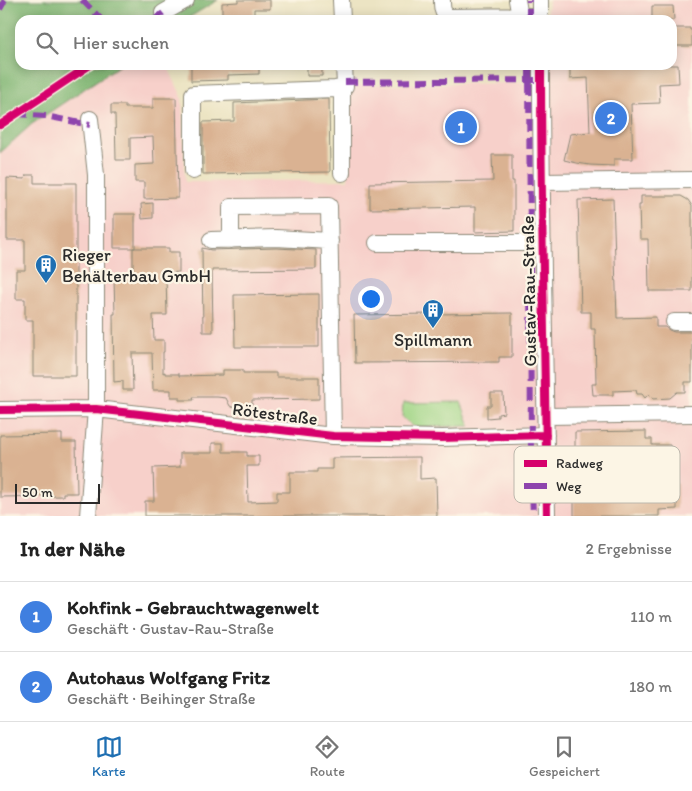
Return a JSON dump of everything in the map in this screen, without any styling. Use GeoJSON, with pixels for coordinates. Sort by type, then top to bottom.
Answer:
{"type":"FeatureCollection","features":[{"type":"Feature","properties":{"kind":"street"},"geometry":{"type":"LineString","coordinates":[[163,13],[186,0]]}},
{"type":"Feature","properties":{"kind":"street"},"geometry":{"type":"LineString","coordinates":[[341,0],[342,15]]}},
{"type":"Feature","properties":{"kind":"street"},"geometry":{"type":"LineString","coordinates":[[442,0],[445,15]]}},
{"type":"Feature","properties":{"kind":"street"},"geometry":{"type":"LineString","coordinates":[[518,0],[520,15]]}},
{"type":"Feature","properties":{"kind":"street"},"geometry":{"type":"LineString","coordinates":[[342,173],[342,88],[345,82],[344,70]]}},
{"type":"Feature","properties":{"kind":"street","name":"Gustav-Rau-Straße"},"geometry":{"type":"LineString","coordinates":[[541,70],[546,446]]}},
{"type":"Feature","properties":{"kind":"street"},"geometry":{"type":"LineString","coordinates":[[193,171],[192,94],[342,88]]}},
{"type":"Feature","properties":{"kind":"street"},"geometry":{"type":"LineString","coordinates":[[88,516],[96,409],[96,175],[90,119]]}},
{"type":"Feature","properties":{"kind":"street"},"geometry":{"type":"LineString","coordinates":[[542,182],[692,180]]}},
{"type":"Feature","properties":{"kind":"street"},"geometry":{"type":"LineString","coordinates":[[231,240],[231,208],[328,206],[333,436]]}},
{"type":"Feature","properties":{"kind":"street"},"geometry":{"type":"LineString","coordinates":[[211,240],[276,238],[330,241]]}},
{"type":"Feature","properties":{"kind":"street"},"geometry":{"type":"LineString","coordinates":[[377,244],[543,243]]}},
{"type":"Feature","properties":{"kind":"street"},"geometry":{"type":"LineString","coordinates":[[674,322],[692,322]]}},
{"type":"Feature","properties":{"kind":"street","name":"Rötestraße"},"geometry":{"type":"LineString","coordinates":[[0,410],[96,409],[333,436],[442,438],[546,435]]}},
{"type":"Feature","properties":{"kind":"street"},"geometry":{"type":"LineString","coordinates":[[546,416],[692,414]]}},
{"type":"Feature","properties":{"kind":"street","name":"Gustav-Rau-Straße"},"geometry":{"type":"LineString","coordinates":[[547,503],[547,516]]}},
{"type":"Feature","properties":{"kind":"shaded area"},"geometry":{"type":"Polygon","coordinates":[[[549,0],[692,0],[692,516],[0,516],[0,153],[32,124],[113,70],[169,70],[182,97],[185,182],[348,180],[348,85],[533,83],[536,70],[677,70],[677,15],[546,15],[549,0]]]}},
{"type":"Feature","properties":{"kind":"green space"},"geometry":{"type":"Polygon","coordinates":[[[0,0],[218,0],[193,15],[15,15],[15,70],[113,70],[32,124],[0,153],[0,0]]]}},
{"type":"Feature","properties":{"kind":"green space"},"geometry":{"type":"Polygon","coordinates":[[[461,402],[470,426],[414,427],[402,417],[403,403],[461,402]]]}},
{"type":"Feature","properties":{"kind":"building"},"geometry":{"type":"Polygon","coordinates":[[[238,0],[270,0],[270,9],[254,9],[254,15],[222,15],[222,3],[238,2],[238,0]]]}},
{"type":"Feature","properties":{"kind":"building"},"geometry":{"type":"Polygon","coordinates":[[[652,6],[673,6],[674,15],[652,15],[652,6]]]}},
{"type":"Feature","properties":{"kind":"building"},"geometry":{"type":"Polygon","coordinates":[[[677,28],[690,28],[692,30],[692,46],[677,46],[677,28]]]}},
{"type":"Feature","properties":{"kind":"building"},"geometry":{"type":"Polygon","coordinates":[[[678,65],[679,83],[659,84],[660,103],[631,104],[633,159],[614,159],[614,166],[590,165],[564,160],[570,134],[590,132],[588,78],[570,79],[570,70],[677,70],[678,65]]]}},
{"type":"Feature","properties":{"kind":"building"},"geometry":{"type":"Polygon","coordinates":[[[191,70],[259,70],[259,74],[228,75],[228,80],[191,81],[191,70]]]}},
{"type":"Feature","properties":{"kind":"building"},"geometry":{"type":"Polygon","coordinates":[[[307,70],[322,70],[322,76],[307,76],[307,70]]]}},
{"type":"Feature","properties":{"kind":"building"},"geometry":{"type":"Polygon","coordinates":[[[153,98],[176,98],[178,198],[144,199],[144,182],[135,182],[135,165],[154,164],[153,137],[130,138],[130,160],[116,160],[115,114],[111,114],[111,105],[125,105],[125,108],[153,108],[153,98]]]}},
{"type":"Feature","properties":{"kind":"building"},"geometry":{"type":"Polygon","coordinates":[[[329,99],[330,172],[203,174],[203,122],[234,121],[234,103],[329,99]]]}},
{"type":"Feature","properties":{"kind":"building"},"geometry":{"type":"Polygon","coordinates":[[[492,155],[512,155],[514,231],[475,232],[475,207],[370,209],[370,183],[493,181],[492,155]]]}},
{"type":"Feature","properties":{"kind":"building","name":"Rieger Behälterbau GmbH"},"geometry":{"type":"Polygon","coordinates":[[[26,175],[34,175],[34,183],[76,183],[76,376],[33,376],[33,320],[25,320],[25,299],[16,299],[16,270],[25,270],[25,240],[7,240],[7,178],[25,179],[26,175]]]}},
{"type":"Feature","properties":{"kind":"building"},"geometry":{"type":"Polygon","coordinates":[[[641,196],[681,196],[688,200],[692,206],[692,291],[649,291],[648,239],[640,239],[639,205],[641,205],[641,196]]]}},
{"type":"Feature","properties":{"kind":"building"},"geometry":{"type":"Polygon","coordinates":[[[613,199],[617,318],[656,317],[656,327],[665,327],[674,332],[692,332],[692,382],[685,382],[685,392],[677,392],[670,398],[653,399],[649,394],[645,398],[642,394],[637,394],[636,390],[613,391],[613,395],[593,395],[592,384],[596,384],[595,329],[591,329],[591,312],[581,312],[578,200],[613,199]]]}},
{"type":"Feature","properties":{"kind":"building"},"geometry":{"type":"Polygon","coordinates":[[[153,203],[153,218],[142,219],[141,204],[153,203]]]}},
{"type":"Feature","properties":{"kind":"building"},"geometry":{"type":"Polygon","coordinates":[[[114,214],[135,214],[135,248],[114,248],[114,214]]]}},
{"type":"Feature","properties":{"kind":"building"},"geometry":{"type":"Polygon","coordinates":[[[133,248],[169,248],[169,252],[179,252],[179,272],[167,273],[166,275],[167,315],[153,315],[154,340],[164,340],[163,373],[179,374],[179,376],[223,375],[223,370],[243,370],[243,373],[276,373],[276,377],[319,377],[319,399],[252,400],[252,405],[248,409],[239,410],[230,406],[226,398],[193,397],[194,400],[179,400],[179,397],[171,397],[171,390],[153,390],[152,353],[132,353],[133,390],[123,390],[123,381],[114,382],[114,279],[133,279],[133,248]]]}},
{"type":"Feature","properties":{"kind":"building"},"geometry":{"type":"Polygon","coordinates":[[[202,248],[211,250],[276,248],[316,250],[316,269],[212,270],[213,332],[203,332],[202,248]]]}},
{"type":"Feature","properties":{"kind":"building"},"geometry":{"type":"Polygon","coordinates":[[[319,294],[319,347],[235,347],[234,295],[319,294]]]}},
{"type":"Feature","properties":{"kind":"building","name":"Spillmann"},"geometry":{"type":"Polygon","coordinates":[[[512,313],[512,357],[499,357],[499,362],[355,363],[354,315],[512,313]]]}},
{"type":"Feature","properties":{"kind":"building"},"geometry":{"type":"Polygon","coordinates":[[[491,393],[503,393],[504,413],[498,414],[498,417],[487,418],[487,406],[491,406],[491,393]]]}},
{"type":"Feature","properties":{"kind":"building"},"geometry":{"type":"Polygon","coordinates":[[[646,431],[646,439],[652,439],[652,445],[670,446],[575,446],[575,432],[646,431]]]}},
{"type":"Feature","properties":{"kind":"building"},"geometry":{"type":"Polygon","coordinates":[[[62,434],[62,442],[76,442],[77,493],[63,493],[63,496],[0,497],[0,435],[62,434]]]}},
{"type":"Feature","properties":{"kind":"building"},"geometry":{"type":"Polygon","coordinates":[[[212,443],[223,443],[223,452],[247,452],[247,456],[259,456],[259,466],[247,466],[248,502],[277,501],[277,492],[290,492],[290,472],[317,472],[317,469],[332,469],[332,458],[420,457],[420,479],[436,478],[437,516],[145,516],[145,501],[154,501],[153,468],[180,467],[180,453],[212,453],[212,443]]]}},
{"type":"Feature","properties":{"kind":"building"},"geometry":{"type":"Polygon","coordinates":[[[574,503],[677,503],[677,509],[659,510],[659,516],[574,516],[574,503]]]}},
{"type":"Feature","properties":{"kind":"marked path"},"geometry":{"type":"LineString","coordinates":[[0,9],[5,0]]}},
{"type":"Feature","properties":{"kind":"marked path"},"geometry":{"type":"LineString","coordinates":[[82,0],[97,15]]}},
{"type":"Feature","properties":{"kind":"marked path"},"geometry":{"type":"LineString","coordinates":[[529,0],[529,15]]}},
{"type":"Feature","properties":{"kind":"marked path"},"geometry":{"type":"LineString","coordinates":[[529,70],[531,446]]}},
{"type":"Feature","properties":{"kind":"marked path"},"geometry":{"type":"LineString","coordinates":[[345,82],[535,80]]}},
{"type":"Feature","properties":{"kind":"marked path"},"geometry":{"type":"LineString","coordinates":[[16,114],[46,116],[90,125]]}},
{"type":"Feature","properties":{"kind":"marked path"},"geometry":{"type":"LineString","coordinates":[[533,503],[533,516]]}},
{"type":"Feature","properties":{"kind":"cycle path"},"geometry":{"type":"LineString","coordinates":[[0,125],[82,70]]}},
{"type":"Feature","properties":{"kind":"cycle path"},"geometry":{"type":"LineString","coordinates":[[541,70],[546,446]]}},
{"type":"Feature","properties":{"kind":"cycle path"},"geometry":{"type":"LineString","coordinates":[[0,410],[96,409],[333,436],[442,438],[546,435]]}},
{"type":"Feature","properties":{"kind":"cycle path"},"geometry":{"type":"LineString","coordinates":[[547,503],[547,516]]}},
{"type":"Feature","properties":{"kind":"place","name":"Autohaus Wolfgang Fritz"},"geometry":{"type":"Point","coordinates":[611,118]}},
{"type":"Feature","properties":{"kind":"place","name":"Kohfink - Gebrauchtwagenwelt"},"geometry":{"type":"Point","coordinates":[461,127]}},
{"type":"Feature","properties":{"kind":"place","name":"Rieger Behälterbau GmbH"},"geometry":{"type":"Point","coordinates":[46,284]}},
{"type":"Feature","properties":{"kind":"place","name":"Spillmann"},"geometry":{"type":"Point","coordinates":[433,329]}}]}
